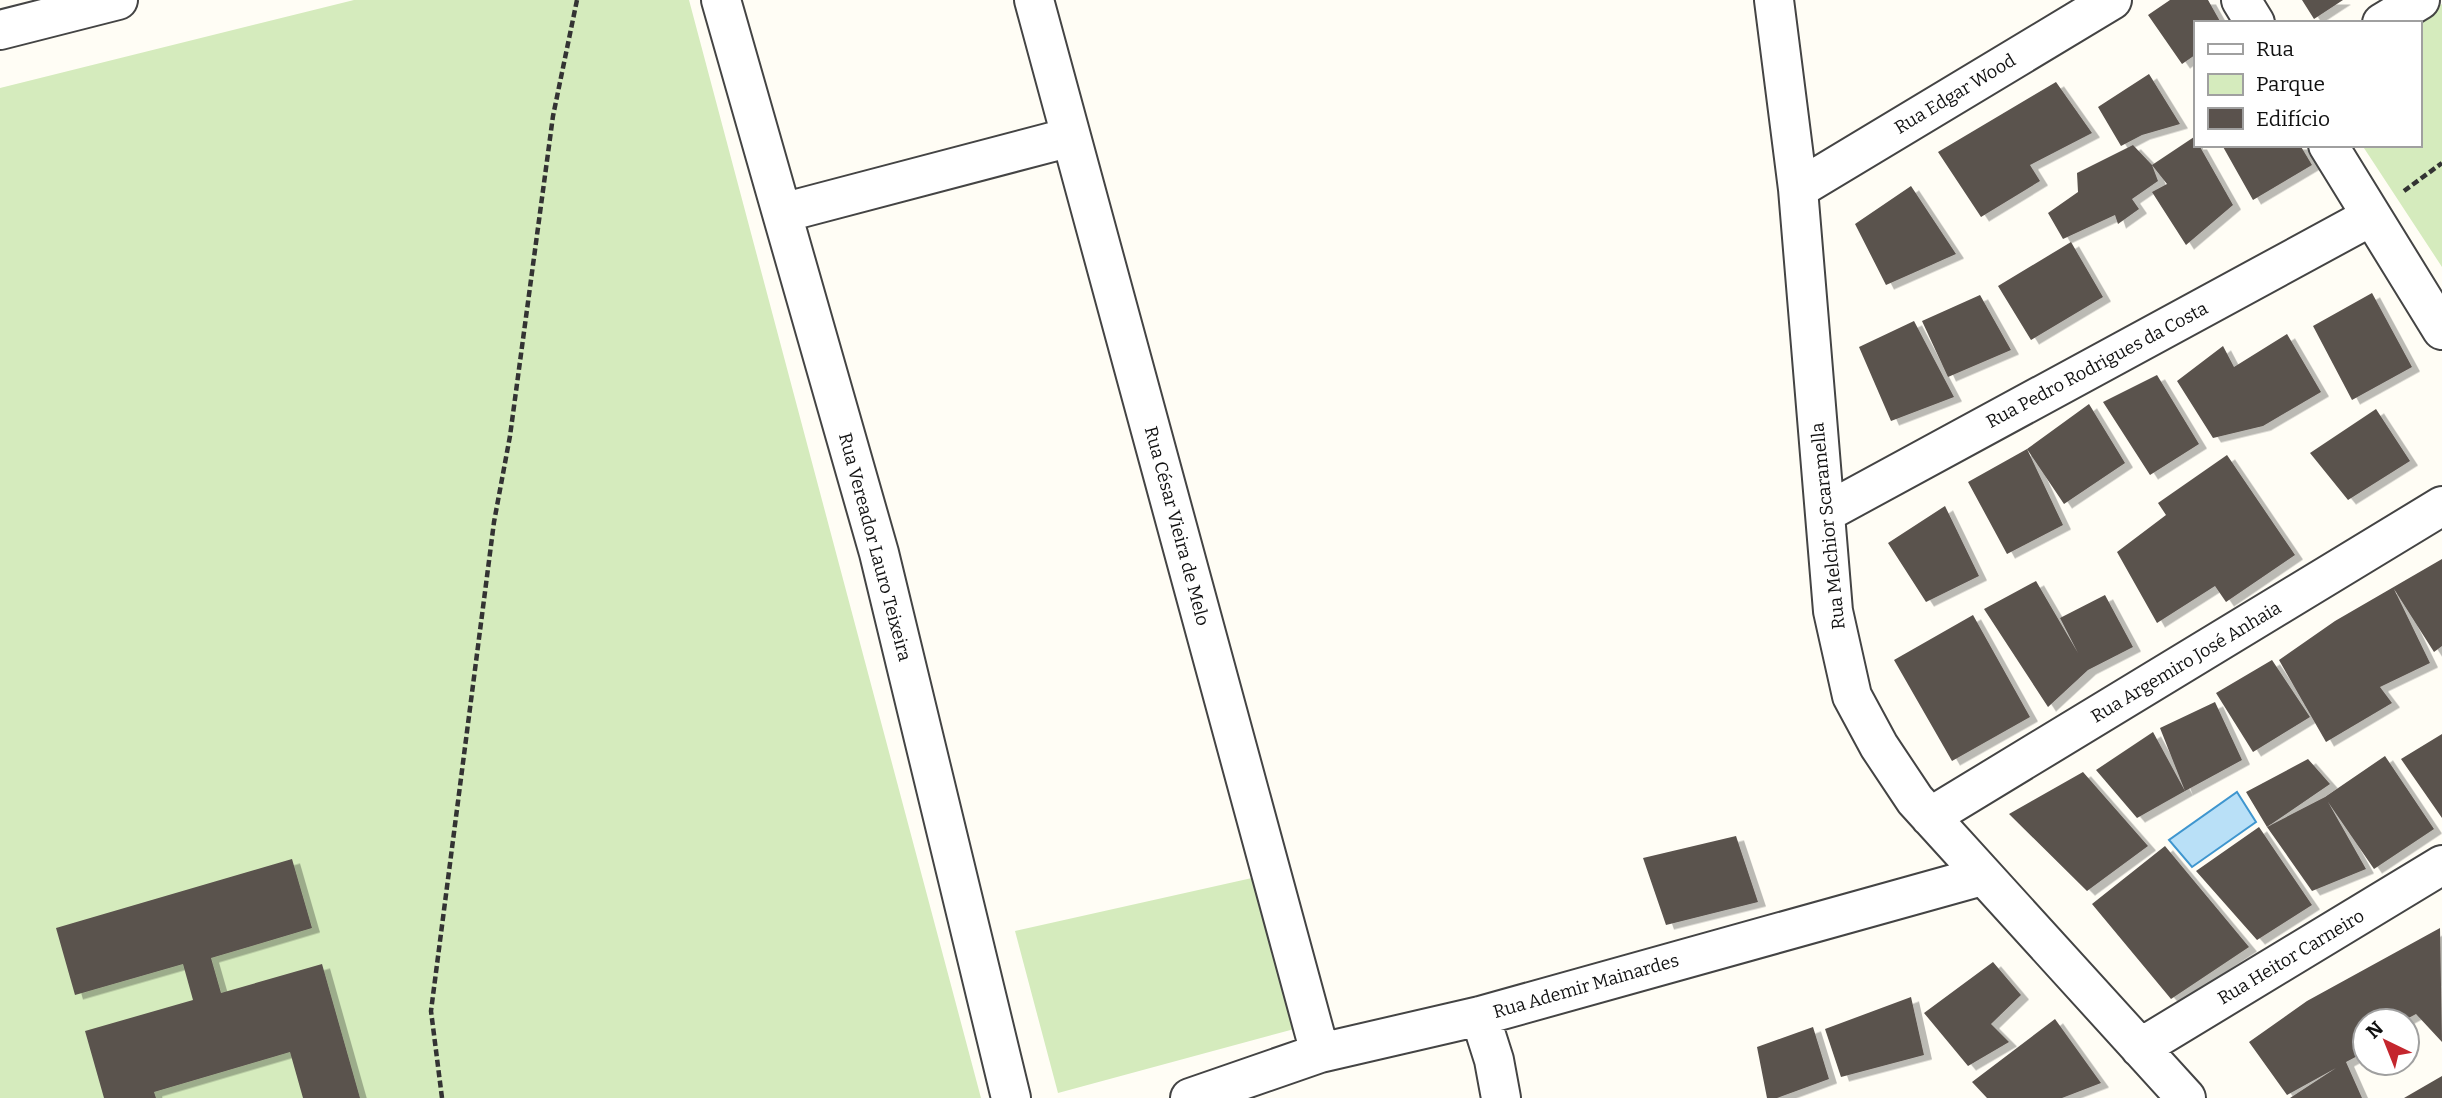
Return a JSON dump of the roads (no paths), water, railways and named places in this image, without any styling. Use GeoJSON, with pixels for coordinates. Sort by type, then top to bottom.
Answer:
{"type":"FeatureCollection","features":[{"type":"Feature","properties":{"kind":"street"},"geometry":{"type":"LineString","coordinates":[[0,30],[118,0]]}},
{"type":"Feature","properties":{"kind":"street","name":"Rua Vereador Lauro Teixeira"},"geometry":{"type":"LineString","coordinates":[[721,0],[879,553],[1011,1098]]}},
{"type":"Feature","properties":{"kind":"street","name":"Rua César Vieira de Melo"},"geometry":{"type":"LineString","coordinates":[[1034,0],[1320,1053]]}},
{"type":"Feature","properties":{"kind":"street","name":"Rua Melchior Scaramella"},"geometry":{"type":"LineString","coordinates":[[1774,0],[1798,189],[1833,611],[1852,696],[1879,746],[1915,800],[2186,1098]]}},
{"type":"Feature","properties":{"kind":"street","name":"Rua Edgar Wood"},"geometry":{"type":"LineString","coordinates":[[1798,189],[2112,0]]}},
{"type":"Feature","properties":{"kind":"street"},"geometry":{"type":"LineString","coordinates":[[2241,0],[2254,21]]}},
{"type":"Feature","properties":{"kind":"street"},"geometry":{"type":"LineString","coordinates":[[2385,21],[2420,0]]}},
{"type":"Feature","properties":{"kind":"street"},"geometry":{"type":"LineString","coordinates":[[782,213],[1071,137]]}},
{"type":"Feature","properties":{"kind":"street"},"geometry":{"type":"LineString","coordinates":[[2329,147],[2442,330]]}},
{"type":"Feature","properties":{"kind":"street","name":"Rua Pedro Rodrigues da Costa"},"geometry":{"type":"LineString","coordinates":[[1825,513],[2370,217]]}},
{"type":"Feature","properties":{"kind":"street","name":"Rua Argemiro José Anhaia"},"geometry":{"type":"LineString","coordinates":[[1930,817],[2442,506]]}},
{"type":"Feature","properties":{"kind":"street","name":"Rua Heitor Carneiro"},"geometry":{"type":"LineString","coordinates":[[2140,1048],[2442,865]]}},
{"type":"Feature","properties":{"kind":"street","name":"Rua Ademir Mainardes"},"geometry":{"type":"LineString","coordinates":[[1190,1098],[1320,1053],[1480,1016],[1982,876]]}},
{"type":"Feature","properties":{"kind":"street"},"geometry":{"type":"LineString","coordinates":[[1480,1016],[1494,1060],[1501,1098]]}},
{"type":"Feature","properties":{"kind":"water"},"geometry":{"type":"Polygon","coordinates":[[[2237,792],[2256,822],[2192,867],[2169,840],[2237,792]]]}}]}
